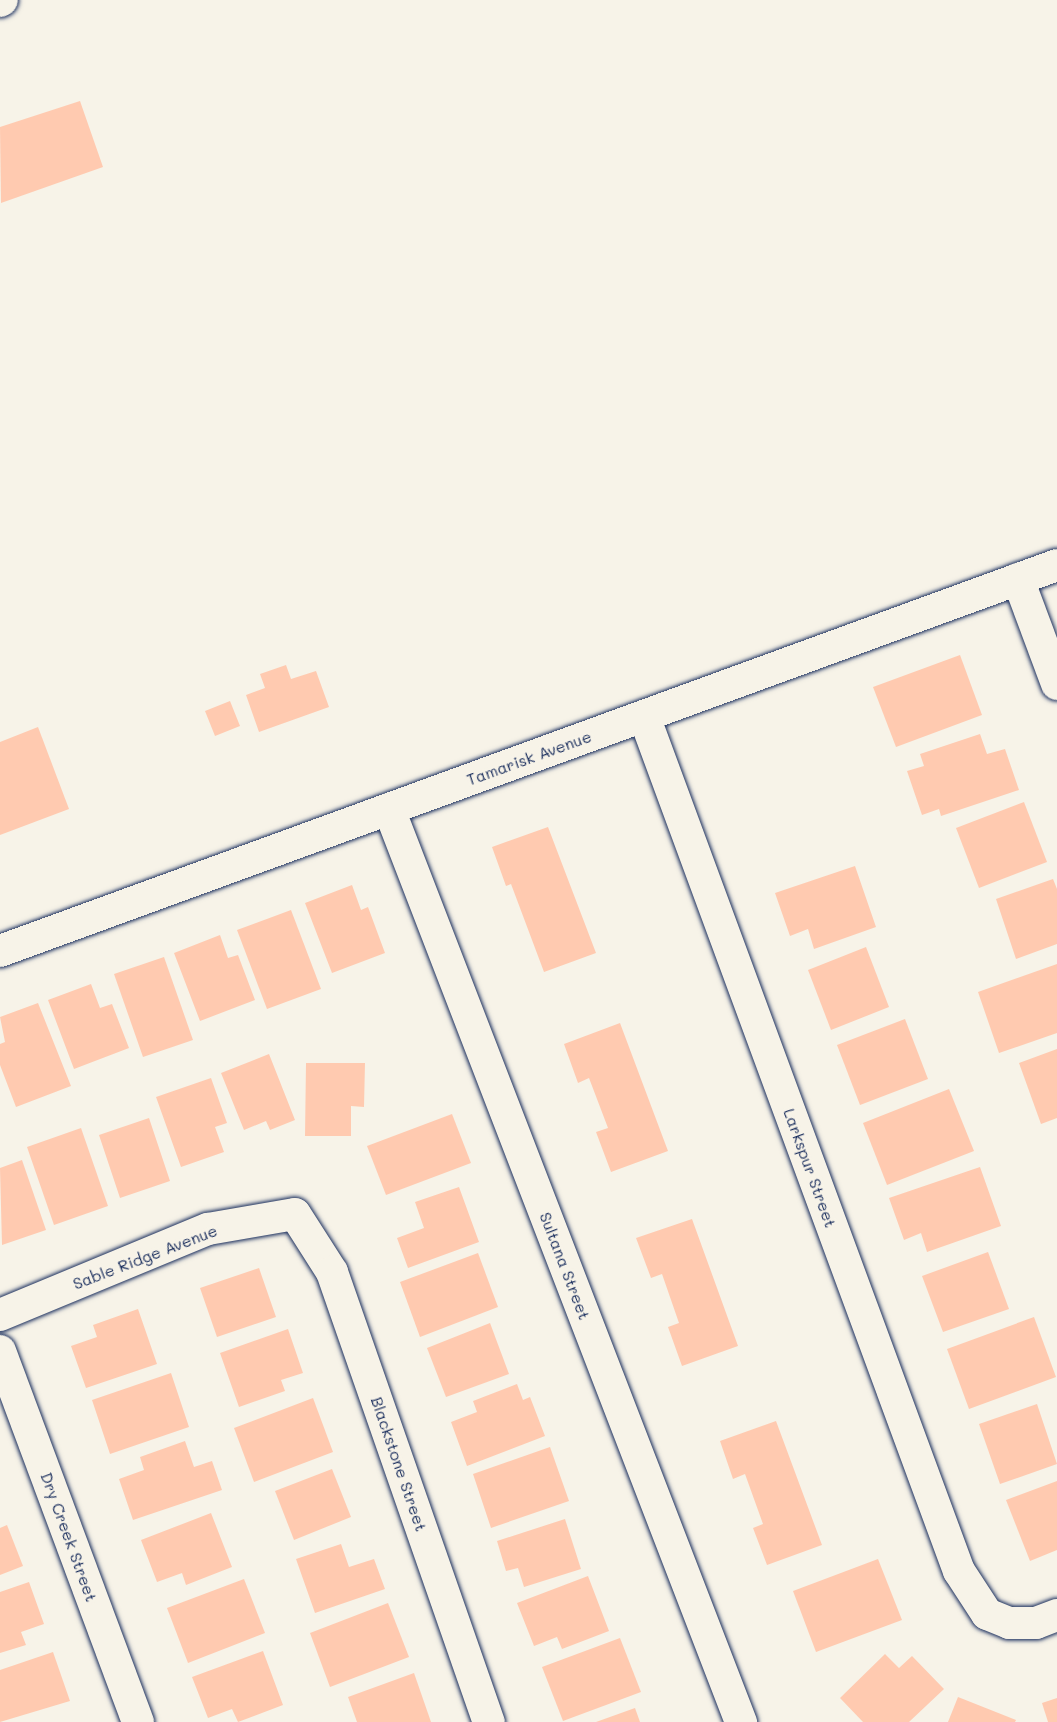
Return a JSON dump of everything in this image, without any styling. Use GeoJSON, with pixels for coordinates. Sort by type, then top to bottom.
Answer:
{"type":"FeatureCollection","features":[{"type":"Feature","properties":{"kind":"street","name":"Tamarisk Avenue"},"geometry":{"type":"LineString","coordinates":[[0,951],[1057,565]]}},
{"type":"Feature","properties":{"kind":"street"},"geometry":{"type":"LineString","coordinates":[[1018,579],[1057,684]]}},
{"type":"Feature","properties":{"kind":"street","name":"Larkspur Street"},"geometry":{"type":"LineString","coordinates":[[644,716],[959,1571],[987,1614],[1009,1623],[1036,1623],[1057,1615]]}},
{"type":"Feature","properties":{"kind":"street","name":"Sultana Street"},"geometry":{"type":"LineString","coordinates":[[389,809],[741,1722]]}},
{"type":"Feature","properties":{"kind":"street","name":"Sable Ridge Avenue"},"geometry":{"type":"LineString","coordinates":[[0,1315],[208,1229],[295,1214]]}},
{"type":"Feature","properties":{"kind":"street","name":"Blackstone Street"},"geometry":{"type":"LineString","coordinates":[[295,1214],[332,1272],[489,1722]]}},
{"type":"Feature","properties":{"kind":"street","name":"Dry Creek Street"},"geometry":{"type":"LineString","coordinates":[[0,1352],[138,1722]]}},
{"type":"Feature","properties":{"kind":"building"},"geometry":{"type":"Polygon","coordinates":[[[80,101],[103,167],[1,203],[0,127],[80,101]]]}},
{"type":"Feature","properties":{"kind":"building"},"geometry":{"type":"Polygon","coordinates":[[[960,655],[982,715],[896,747],[873,687],[960,655]]]}},
{"type":"Feature","properties":{"kind":"building"},"geometry":{"type":"Polygon","coordinates":[[[286,665],[291,679],[316,671],[329,707],[259,732],[246,695],[265,688],[260,674],[286,665]]]}},
{"type":"Feature","properties":{"kind":"building"},"geometry":{"type":"Polygon","coordinates":[[[230,701],[240,726],[215,736],[205,711],[230,701]]]}},
{"type":"Feature","properties":{"kind":"building"},"geometry":{"type":"Polygon","coordinates":[[[38,727],[69,809],[0,835],[0,742],[38,727]]]}},
{"type":"Feature","properties":{"kind":"building"},"geometry":{"type":"Polygon","coordinates":[[[980,734],[987,754],[1005,749],[1019,790],[941,816],[939,809],[922,815],[907,771],[924,766],[920,754],[980,734]]]}},
{"type":"Feature","properties":{"kind":"building"},"geometry":{"type":"Polygon","coordinates":[[[1024,802],[1047,862],[979,888],[956,828],[1024,802]]]}},
{"type":"Feature","properties":{"kind":"building"},"geometry":{"type":"Polygon","coordinates":[[[548,827],[596,953],[544,972],[511,884],[506,886],[492,847],[548,827]]]}},
{"type":"Feature","properties":{"kind":"building"},"geometry":{"type":"Polygon","coordinates":[[[855,866],[876,927],[814,949],[808,929],[790,936],[775,893],[855,866]]]}},
{"type":"Feature","properties":{"kind":"building"},"geometry":{"type":"Polygon","coordinates":[[[1053,879],[1057,889],[1057,944],[1016,959],[996,899],[1053,879]]]}},
{"type":"Feature","properties":{"kind":"building"},"geometry":{"type":"Polygon","coordinates":[[[352,885],[361,910],[368,907],[385,953],[332,973],[305,903],[352,885]]]}},
{"type":"Feature","properties":{"kind":"building"},"geometry":{"type":"Polygon","coordinates":[[[291,910],[321,989],[267,1009],[237,930],[291,910]]]}},
{"type":"Feature","properties":{"kind":"building"},"geometry":{"type":"Polygon","coordinates":[[[220,935],[228,958],[238,955],[255,1000],[200,1021],[174,953],[220,935]]]}},
{"type":"Feature","properties":{"kind":"building"},"geometry":{"type":"Polygon","coordinates":[[[866,947],[889,1007],[831,1030],[808,970],[866,947]]]}},
{"type":"Feature","properties":{"kind":"building"},"geometry":{"type":"Polygon","coordinates":[[[164,957],[193,1040],[143,1057],[114,974],[164,957]]]}},
{"type":"Feature","properties":{"kind":"building"},"geometry":{"type":"Polygon","coordinates":[[[1057,964],[1057,1033],[999,1053],[978,992],[1057,964]]]}},
{"type":"Feature","properties":{"kind":"building"},"geometry":{"type":"Polygon","coordinates":[[[91,984],[100,1008],[112,1004],[129,1048],[74,1069],[48,1000],[91,984]]]}},
{"type":"Feature","properties":{"kind":"building"},"geometry":{"type":"Polygon","coordinates":[[[38,1003],[71,1086],[16,1107],[0,1065],[0,1044],[5,1042],[0,1017],[38,1003]]]}},
{"type":"Feature","properties":{"kind":"building"},"geometry":{"type":"Polygon","coordinates":[[[905,1019],[928,1079],[860,1105],[837,1045],[905,1019]]]}},
{"type":"Feature","properties":{"kind":"building"},"geometry":{"type":"Polygon","coordinates":[[[620,1023],[668,1151],[611,1172],[596,1132],[608,1128],[589,1078],[578,1083],[564,1044],[620,1023]]]}},
{"type":"Feature","properties":{"kind":"building"},"geometry":{"type":"Polygon","coordinates":[[[1057,1049],[1057,1118],[1041,1124],[1019,1063],[1057,1049]]]}},
{"type":"Feature","properties":{"kind":"building"},"geometry":{"type":"Polygon","coordinates":[[[269,1054],[295,1120],[270,1130],[266,1121],[244,1130],[221,1073],[269,1054]]]}},
{"type":"Feature","properties":{"kind":"building"},"geometry":{"type":"Polygon","coordinates":[[[306,1063],[365,1063],[364,1107],[351,1106],[351,1136],[305,1136],[306,1063]]]}},
{"type":"Feature","properties":{"kind":"building"},"geometry":{"type":"Polygon","coordinates":[[[211,1078],[227,1123],[215,1127],[224,1152],[181,1167],[156,1097],[211,1078]]]}},
{"type":"Feature","properties":{"kind":"building"},"geometry":{"type":"Polygon","coordinates":[[[949,1089],[974,1151],[887,1185],[863,1123],[949,1089]]]}},
{"type":"Feature","properties":{"kind":"building"},"geometry":{"type":"Polygon","coordinates":[[[452,1114],[471,1163],[386,1195],[367,1146],[452,1114]]]}},
{"type":"Feature","properties":{"kind":"building"},"geometry":{"type":"Polygon","coordinates":[[[149,1118],[170,1181],[120,1198],[99,1135],[149,1118]]]}},
{"type":"Feature","properties":{"kind":"building"},"geometry":{"type":"Polygon","coordinates":[[[81,1128],[108,1206],[54,1225],[27,1147],[81,1128]]]}},
{"type":"Feature","properties":{"kind":"building"},"geometry":{"type":"Polygon","coordinates":[[[22,1160],[46,1230],[2,1245],[0,1168],[22,1160]]]}},
{"type":"Feature","properties":{"kind":"building"},"geometry":{"type":"Polygon","coordinates":[[[980,1167],[1001,1226],[927,1252],[921,1233],[904,1240],[889,1198],[980,1167]]]}},
{"type":"Feature","properties":{"kind":"building"},"geometry":{"type":"Polygon","coordinates":[[[459,1187],[479,1242],[408,1268],[397,1238],[424,1228],[415,1202],[459,1187]]]}},
{"type":"Feature","properties":{"kind":"building"},"geometry":{"type":"Polygon","coordinates":[[[692,1219],[738,1346],[682,1366],[668,1327],[679,1323],[662,1274],[651,1278],[636,1238],[692,1219]]]}},
{"type":"Feature","properties":{"kind":"building"},"geometry":{"type":"Polygon","coordinates":[[[988,1252],[1009,1309],[943,1332],[922,1276],[988,1252]]]}},
{"type":"Feature","properties":{"kind":"building"},"geometry":{"type":"Polygon","coordinates":[[[478,1253],[498,1307],[420,1337],[400,1282],[478,1253]]]}},
{"type":"Feature","properties":{"kind":"building"},"geometry":{"type":"Polygon","coordinates":[[[259,1268],[276,1317],[217,1337],[200,1288],[259,1268]]]}},
{"type":"Feature","properties":{"kind":"building"},"geometry":{"type":"Polygon","coordinates":[[[138,1309],[157,1364],[86,1388],[71,1346],[97,1337],[93,1325],[138,1309]]]}},
{"type":"Feature","properties":{"kind":"building"},"geometry":{"type":"Polygon","coordinates":[[[1034,1317],[1056,1377],[969,1409],[947,1349],[1034,1317]]]}},
{"type":"Feature","properties":{"kind":"building"},"geometry":{"type":"Polygon","coordinates":[[[490,1323],[509,1374],[446,1397],[427,1348],[490,1323]]]}},
{"type":"Feature","properties":{"kind":"building"},"geometry":{"type":"Polygon","coordinates":[[[288,1329],[303,1373],[281,1380],[285,1391],[239,1407],[220,1353],[288,1329]]]}},
{"type":"Feature","properties":{"kind":"building"},"geometry":{"type":"Polygon","coordinates":[[[171,1373],[189,1427],[110,1454],[92,1400],[171,1373]]]}},
{"type":"Feature","properties":{"kind":"building"},"geometry":{"type":"Polygon","coordinates":[[[517,1384],[523,1400],[530,1397],[545,1436],[467,1466],[451,1422],[477,1412],[473,1401],[517,1384]]]}},
{"type":"Feature","properties":{"kind":"building"},"geometry":{"type":"Polygon","coordinates":[[[313,1398],[333,1452],[254,1482],[234,1428],[313,1398]]]}},
{"type":"Feature","properties":{"kind":"building"},"geometry":{"type":"Polygon","coordinates":[[[1037,1404],[1057,1464],[1000,1484],[979,1424],[1037,1404]]]}},
{"type":"Feature","properties":{"kind":"building"},"geometry":{"type":"Polygon","coordinates":[[[776,1421],[822,1545],[767,1565],[753,1528],[763,1524],[745,1474],[733,1479],[720,1441],[776,1421]]]}},
{"type":"Feature","properties":{"kind":"building"},"geometry":{"type":"Polygon","coordinates":[[[185,1441],[194,1467],[212,1461],[222,1490],[133,1520],[119,1479],[144,1470],[140,1457],[185,1441]]]}},
{"type":"Feature","properties":{"kind":"building"},"geometry":{"type":"Polygon","coordinates":[[[550,1447],[569,1501],[491,1528],[473,1474],[550,1447]]]}},
{"type":"Feature","properties":{"kind":"building"},"geometry":{"type":"Polygon","coordinates":[[[332,1469],[351,1517],[294,1540],[275,1491],[332,1469]]]}},
{"type":"Feature","properties":{"kind":"building"},"geometry":{"type":"Polygon","coordinates":[[[1057,1481],[1057,1550],[1030,1561],[1006,1500],[1057,1481]]]}},
{"type":"Feature","properties":{"kind":"building"},"geometry":{"type":"Polygon","coordinates":[[[211,1513],[232,1567],[186,1585],[182,1573],[157,1582],[141,1540],[211,1513]]]}},
{"type":"Feature","properties":{"kind":"building"},"geometry":{"type":"Polygon","coordinates":[[[565,1519],[581,1569],[524,1587],[518,1568],[506,1571],[497,1541],[565,1519]]]}},
{"type":"Feature","properties":{"kind":"building"},"geometry":{"type":"Polygon","coordinates":[[[7,1525],[23,1566],[0,1575],[0,1528],[7,1525]]]}},
{"type":"Feature","properties":{"kind":"building"},"geometry":{"type":"Polygon","coordinates":[[[341,1544],[349,1567],[374,1559],[385,1589],[315,1613],[296,1559],[341,1544]]]}},
{"type":"Feature","properties":{"kind":"building"},"geometry":{"type":"Polygon","coordinates":[[[878,1559],[902,1620],[816,1652],[793,1591],[878,1559]]]}},
{"type":"Feature","properties":{"kind":"building"},"geometry":{"type":"Polygon","coordinates":[[[588,1576],[609,1631],[562,1649],[557,1637],[534,1646],[517,1603],[588,1576]]]}},
{"type":"Feature","properties":{"kind":"building"},"geometry":{"type":"Polygon","coordinates":[[[244,1579],[265,1633],[188,1663],[167,1608],[244,1579]]]}},
{"type":"Feature","properties":{"kind":"building"},"geometry":{"type":"Polygon","coordinates":[[[29,1582],[44,1624],[21,1632],[26,1645],[0,1653],[0,1592],[29,1582]]]}},
{"type":"Feature","properties":{"kind":"building"},"geometry":{"type":"Polygon","coordinates":[[[388,1603],[409,1657],[330,1687],[310,1633],[388,1603]]]}},
{"type":"Feature","properties":{"kind":"building"},"geometry":{"type":"Polygon","coordinates":[[[620,1638],[641,1692],[563,1721],[542,1667],[620,1638]]]}},
{"type":"Feature","properties":{"kind":"building"},"geometry":{"type":"Polygon","coordinates":[[[263,1651],[283,1705],[238,1722],[232,1709],[208,1718],[192,1677],[263,1651]]]}},
{"type":"Feature","properties":{"kind":"building"},"geometry":{"type":"Polygon","coordinates":[[[53,1652],[70,1701],[0,1722],[0,1670],[53,1652]]]}},
{"type":"Feature","properties":{"kind":"building"},"geometry":{"type":"Polygon","coordinates":[[[885,1654],[899,1668],[912,1656],[944,1689],[909,1722],[863,1722],[840,1698],[885,1654]]]}},
{"type":"Feature","properties":{"kind":"building"},"geometry":{"type":"Polygon","coordinates":[[[414,1673],[431,1722],[357,1722],[348,1697],[414,1673]]]}},
{"type":"Feature","properties":{"kind":"building"},"geometry":{"type":"Polygon","coordinates":[[[958,1697],[1016,1720],[1015,1722],[948,1722],[958,1697]]]}},
{"type":"Feature","properties":{"kind":"building"},"geometry":{"type":"Polygon","coordinates":[[[1057,1698],[1057,1722],[1048,1722],[1042,1703],[1057,1698]]]}},
{"type":"Feature","properties":{"kind":"building"},"geometry":{"type":"Polygon","coordinates":[[[635,1708],[640,1722],[596,1722],[635,1708]]]}}]}
